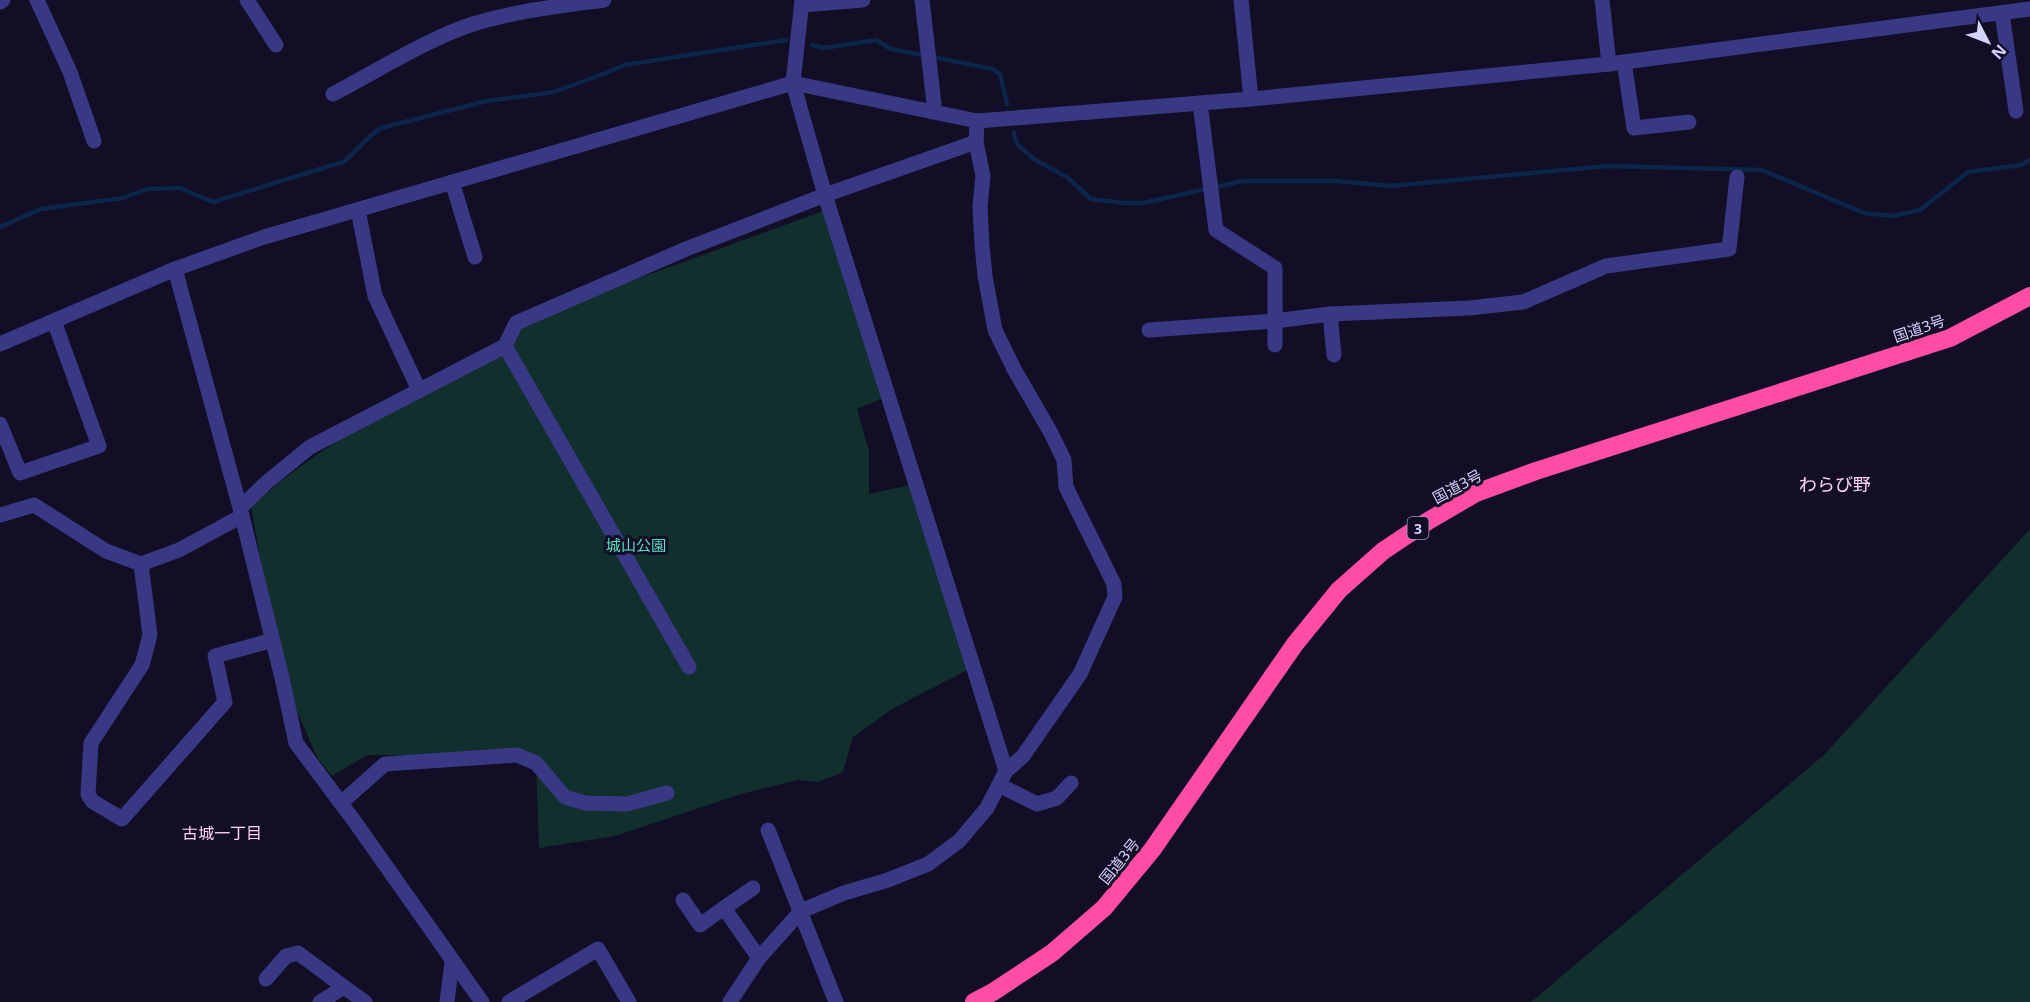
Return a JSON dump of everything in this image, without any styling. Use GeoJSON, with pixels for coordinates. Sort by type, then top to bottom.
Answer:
{"type":"FeatureCollection","features":[{"type":"Feature","properties":{"kind":"highway","name":"国道3号"},"geometry":{"type":"LineString","coordinates":[[974,1002],[1052,953],[1104,908],[1152,850],[1302,635],[1339,590],[1383,551],[1476,493],[1536,471],[1950,338],[2030,296]]}},
{"type":"Feature","properties":{"kind":"street"},"geometry":{"type":"LineString","coordinates":[[37,0],[70,72],[94,141]]}},
{"type":"Feature","properties":{"kind":"street"},"geometry":{"type":"LineString","coordinates":[[247,0],[276,45]]}},
{"type":"Feature","properties":{"kind":"street"},"geometry":{"type":"LineString","coordinates":[[333,94],[426,44],[472,25],[539,4],[604,0]]}},
{"type":"Feature","properties":{"kind":"street"},"geometry":{"type":"LineString","coordinates":[[863,0],[802,2],[794,83],[825,195],[1002,778],[1037,804],[1057,798],[1071,783]]}},
{"type":"Feature","properties":{"kind":"street"},"geometry":{"type":"LineString","coordinates":[[922,0],[934,103],[933,112]]}},
{"type":"Feature","properties":{"kind":"street"},"geometry":{"type":"LineString","coordinates":[[1241,0],[1251,99]]}},
{"type":"Feature","properties":{"kind":"street"},"geometry":{"type":"LineString","coordinates":[[1602,0],[1634,128],[1689,122]]}},
{"type":"Feature","properties":{"kind":"street"},"geometry":{"type":"LineString","coordinates":[[0,344],[175,269],[264,237],[794,83],[977,121],[1251,99],[1617,63],[2030,9]]}},
{"type":"Feature","properties":{"kind":"street"},"geometry":{"type":"LineString","coordinates":[[2002,13],[2016,111]]}},
{"type":"Feature","properties":{"kind":"street"},"geometry":{"type":"LineString","coordinates":[[1200,103],[1216,230],[1275,268],[1275,345]]}},
{"type":"Feature","properties":{"kind":"street"},"geometry":{"type":"LineString","coordinates":[[730,1002],[759,958],[801,911],[844,893],[888,880],[928,864],[959,841],[987,808],[1002,778],[1023,756],[1080,674],[1115,597],[1114,584],[1066,487],[1064,460],[1051,432],[994,330],[985,276],[980,207],[983,176],[976,142],[977,121]]}},
{"type":"Feature","properties":{"kind":"street"},"geometry":{"type":"LineString","coordinates":[[0,515],[34,505],[106,551],[141,564],[179,550],[241,512],[267,482],[310,447],[505,346],[516,323],[686,249],[825,195],[976,142]]}},
{"type":"Feature","properties":{"kind":"street"},"geometry":{"type":"LineString","coordinates":[[1149,330],[1275,321],[1330,314],[1469,308],[1523,302],[1606,266],[1729,249],[1737,177]]}},
{"type":"Feature","properties":{"kind":"street"},"geometry":{"type":"LineString","coordinates":[[452,182],[475,257]]}},
{"type":"Feature","properties":{"kind":"street"},"geometry":{"type":"LineString","coordinates":[[358,210],[375,296],[419,390]]}},
{"type":"Feature","properties":{"kind":"street"},"geometry":{"type":"LineString","coordinates":[[175,269],[241,512],[296,743],[482,1002]]}},
{"type":"Feature","properties":{"kind":"street"},"geometry":{"type":"LineString","coordinates":[[1330,314],[1334,355]]}},
{"type":"Feature","properties":{"kind":"street"},"geometry":{"type":"LineString","coordinates":[[0,424],[20,473],[99,446],[54,321]]}},
{"type":"Feature","properties":{"kind":"street"},"geometry":{"type":"LineString","coordinates":[[505,346],[689,667]]}},
{"type":"Feature","properties":{"kind":"street"},"geometry":{"type":"LineString","coordinates":[[141,564],[150,635],[142,665],[91,743],[88,794],[92,801],[122,819],[225,702],[215,656],[273,640]]}},
{"type":"Feature","properties":{"kind":"street"},"geometry":{"type":"LineString","coordinates":[[341,803],[385,764],[517,754],[536,763],[565,797],[585,803],[627,804],[667,793]]}},
{"type":"Feature","properties":{"kind":"street"},"geometry":{"type":"LineString","coordinates":[[768,830],[836,1002]]}},
{"type":"Feature","properties":{"kind":"street"},"geometry":{"type":"LineString","coordinates":[[683,900],[700,925],[753,888]]}},
{"type":"Feature","properties":{"kind":"street"},"geometry":{"type":"LineString","coordinates":[[724,908],[759,958]]}},
{"type":"Feature","properties":{"kind":"street"},"geometry":{"type":"LineString","coordinates":[[509,1002],[598,950],[629,1002]]}},
{"type":"Feature","properties":{"kind":"street"},"geometry":{"type":"LineString","coordinates":[[266,979],[286,956],[298,953],[365,1002]]}},
{"type":"Feature","properties":{"kind":"street"},"geometry":{"type":"LineString","coordinates":[[447,1002],[452,962]]}},
{"type":"Feature","properties":{"kind":"street"},"geometry":{"type":"LineString","coordinates":[[467,1002],[470,986]]}},
{"type":"Feature","properties":{"kind":"street"},"geometry":{"type":"LineString","coordinates":[[320,1002],[344,987]]}},
{"type":"Feature","properties":{"kind":"green space","name":"城山公園"},"geometry":{"type":"Polygon","coordinates":[[[826,210],[889,396],[857,409],[869,451],[869,494],[910,485],[973,667],[892,709],[853,737],[843,772],[818,782],[798,780],[741,794],[615,836],[539,848],[536,763],[517,755],[367,755],[332,776],[318,759],[282,678],[251,507],[310,460],[341,439],[505,346],[516,323],[826,210]]]}},
{"type":"Feature","properties":{"kind":"green space"},"geometry":{"type":"Polygon","coordinates":[[[2030,529],[2030,1002],[1531,1002],[1824,755],[2030,529]]]}},
{"type":"Feature","properties":{"kind":"waterway"},"geometry":{"type":"LineString","coordinates":[[0,227],[41,209],[123,198],[147,189],[180,188],[213,202],[343,162],[381,128],[487,101],[554,92],[624,65],[786,40]]}},
{"type":"Feature","properties":{"kind":"waterway"},"geometry":{"type":"LineString","coordinates":[[812,45],[824,48],[876,40],[891,49],[993,69],[1000,74],[1007,104]]}},
{"type":"Feature","properties":{"kind":"waterway"},"geometry":{"type":"LineString","coordinates":[[1014,133],[1017,144],[1035,160],[1067,177],[1091,199],[1123,203],[1143,203],[1243,181],[1336,181],[1391,186],[1608,166],[1762,170],[1864,213],[1893,216],[1920,210],[1968,172],[2021,165],[2030,160]]}},
{"type":"Feature","properties":{"kind":"district","name":"わらび野"},"geometry":{"type":"Point","coordinates":[1835,484]}},
{"type":"Feature","properties":{"kind":"district","name":"古城一丁目"},"geometry":{"type":"Point","coordinates":[222,833]}}]}
